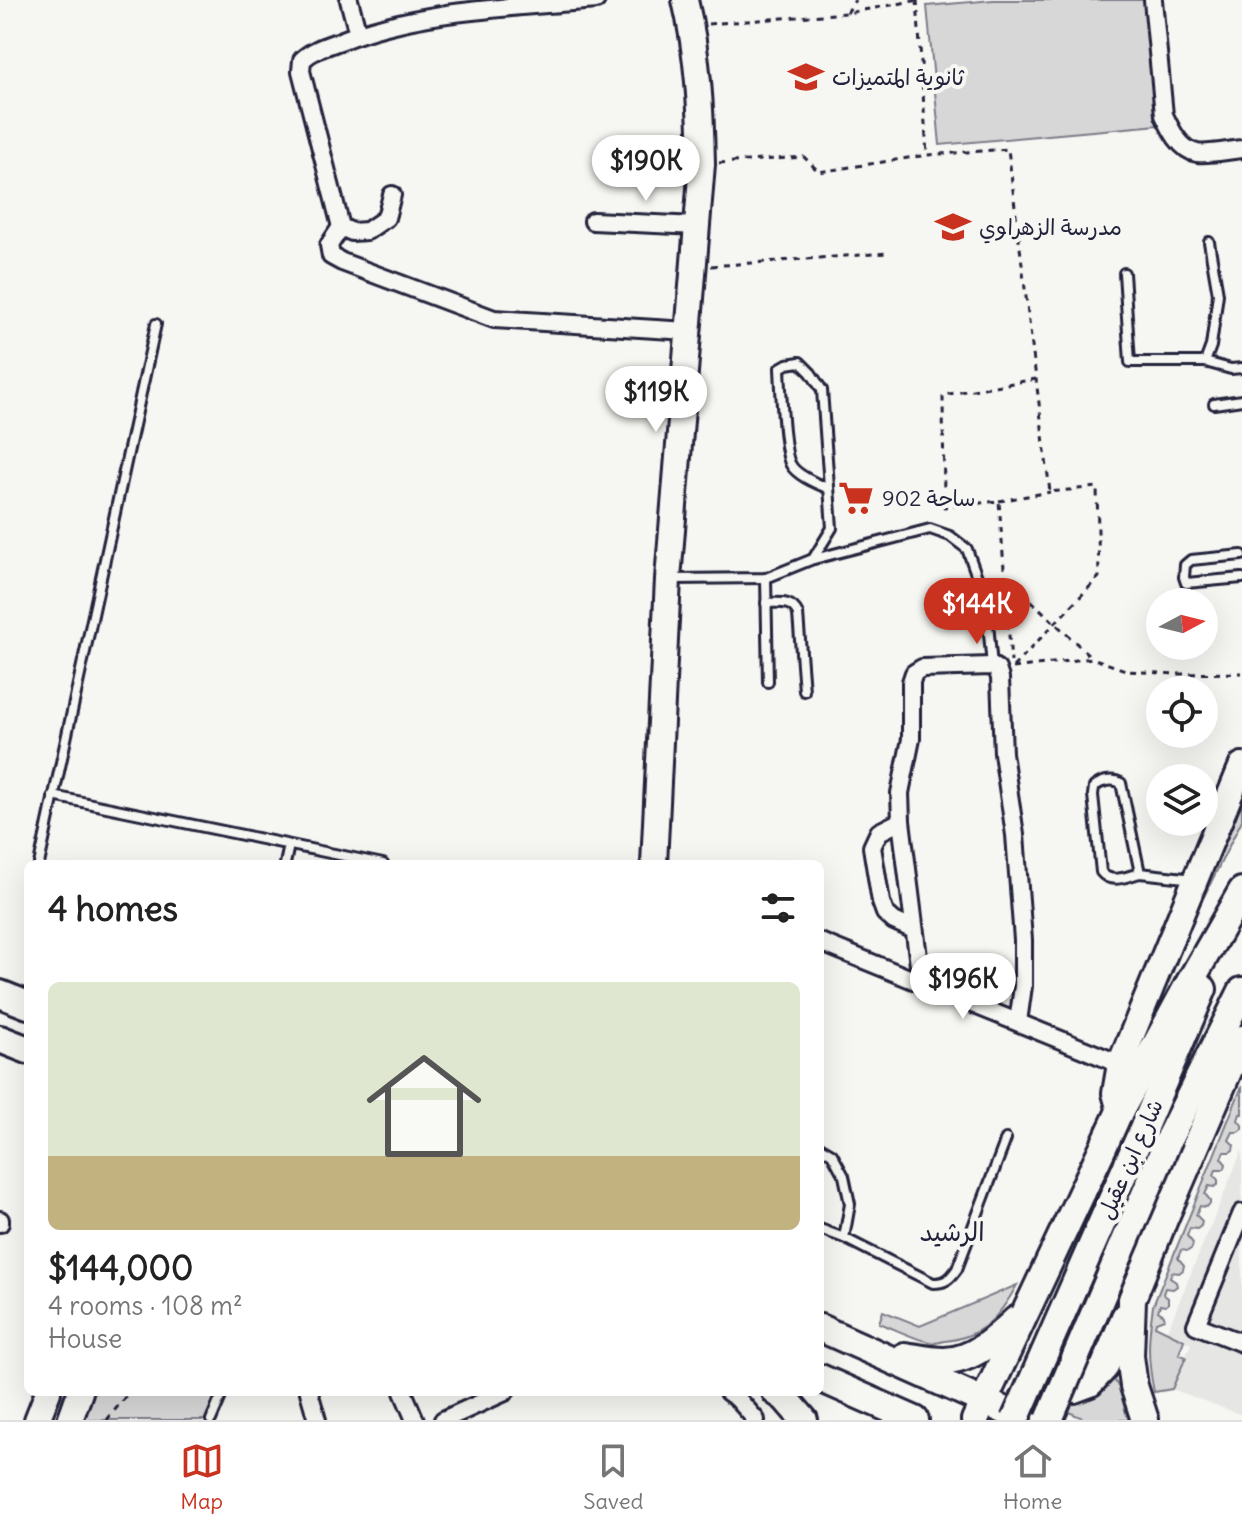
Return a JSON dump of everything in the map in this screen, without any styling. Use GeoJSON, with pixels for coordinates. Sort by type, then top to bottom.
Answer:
{"type":"FeatureCollection","features":[{"type":"Feature","properties":{"kind":"main road"},"geometry":{"type":"LineString","coordinates":[[979,1410],[1120,1111],[1242,891]]}},
{"type":"Feature","properties":{"kind":"main road","name":"شارع ابن عقيل"},"geometry":{"type":"LineString","coordinates":[[1012,1416],[1144,1127],[1242,897]]}},
{"type":"Feature","properties":{"kind":"main road","name":"شارع ابن عقيل"},"geometry":{"type":"LineString","coordinates":[[1049,1420],[1169,1138],[1242,991]]}},
{"type":"Feature","properties":{"kind":"main road"},"geometry":{"type":"LineString","coordinates":[[0,994],[24,1003]]}},
{"type":"Feature","properties":{"kind":"main road"},"geometry":{"type":"LineString","coordinates":[[1074,1389],[1090,1383],[1104,1368],[1242,1039]]}},
{"type":"Feature","properties":{"kind":"main road"},"geometry":{"type":"LineString","coordinates":[[1132,1299],[1130,1356],[1134,1386],[1145,1420]]}},
{"type":"Feature","properties":{"kind":"main road"},"geometry":{"type":"LineString","coordinates":[[872,1351],[946,1361],[965,1357],[996,1340],[1027,1309]]}},
{"type":"Feature","properties":{"kind":"main road"},"geometry":{"type":"LineString","coordinates":[[1027,1309],[1021,1353],[1028,1368]]}},
{"type":"Feature","properties":{"kind":"main road"},"geometry":{"type":"LineString","coordinates":[[824,1330],[872,1351],[979,1410],[1012,1416]]}},
{"type":"Feature","properties":{"kind":"main road"},"geometry":{"type":"LineString","coordinates":[[824,1380],[915,1420]]}},
{"type":"Feature","properties":{"kind":"main road"},"geometry":{"type":"LineString","coordinates":[[782,1396],[804,1420]]}},
{"type":"Feature","properties":{"kind":"street"},"geometry":{"type":"LineString","coordinates":[[349,0],[358,34]]}},
{"type":"Feature","properties":{"kind":"street"},"geometry":{"type":"LineString","coordinates":[[596,0],[545,2],[452,13],[358,34],[309,53],[302,60],[301,71],[341,227],[329,245],[331,256],[494,319],[688,331]]}},
{"type":"Feature","properties":{"kind":"street"},"geometry":{"type":"LineString","coordinates":[[654,860],[668,579],[702,164],[701,104],[685,0]]}},
{"type":"Feature","properties":{"kind":"street"},"geometry":{"type":"LineString","coordinates":[[1153,0],[1164,115],[1172,132],[1187,148],[1197,153],[1242,149]]}},
{"type":"Feature","properties":{"kind":"street"},"geometry":{"type":"LineString","coordinates":[[341,227],[352,232],[367,231],[386,218],[392,195]]}},
{"type":"Feature","properties":{"kind":"street"},"geometry":{"type":"LineString","coordinates":[[593,221],[697,226]]}},
{"type":"Feature","properties":{"kind":"street"},"geometry":{"type":"LineString","coordinates":[[921,981],[900,793],[911,739],[911,682],[914,673],[922,668],[992,666],[997,669],[1000,678],[1003,753],[1015,835],[1023,940],[1023,986],[1018,1022]]}},
{"type":"Feature","properties":{"kind":"street"},"geometry":{"type":"LineString","coordinates":[[1120,1111],[1115,1093],[1120,1064],[1242,765]]}},
{"type":"Feature","properties":{"kind":"street"},"geometry":{"type":"LineString","coordinates":[[901,821],[879,832],[872,847],[885,913],[914,930]]}},
{"type":"Feature","properties":{"kind":"street"},"geometry":{"type":"LineString","coordinates":[[824,944],[1120,1064]]}},
{"type":"Feature","properties":{"kind":"street"},"geometry":{"type":"LineString","coordinates":[[1242,1213],[1196,1325],[1242,1343]]}},
{"type":"Feature","properties":{"kind":"street"},"geometry":{"type":"LineString","coordinates":[[37,1420],[46,1396]]}},
{"type":"Feature","properties":{"kind":"street"},"geometry":{"type":"LineString","coordinates":[[70,1420],[79,1396]]}},
{"type":"Feature","properties":{"kind":"street"},"geometry":{"type":"LineString","coordinates":[[310,1396],[317,1420]]}},
{"type":"Feature","properties":{"kind":"street"},"geometry":{"type":"LineString","coordinates":[[405,1396],[415,1420]]}},
{"type":"Feature","properties":{"kind":"street"},"geometry":{"type":"LineString","coordinates":[[443,1420],[496,1396]]}},
{"type":"Feature","properties":{"kind":"street"},"geometry":{"type":"LineString","coordinates":[[734,1396],[756,1420]]}},
{"type":"Feature","properties":{"kind":"lane"},"geometry":{"type":"LineString","coordinates":[[1205,362],[1211,346],[1218,294],[1209,242]]}},
{"type":"Feature","properties":{"kind":"lane"},"geometry":{"type":"LineString","coordinates":[[1124,273],[1130,362],[1205,362],[1231,369],[1242,368]]}},
{"type":"Feature","properties":{"kind":"lane"},"geometry":{"type":"LineString","coordinates":[[40,860],[156,324]]}},
{"type":"Feature","properties":{"kind":"lane"},"geometry":{"type":"LineString","coordinates":[[813,559],[832,528],[822,390],[800,362],[787,364],[780,368],[786,446],[791,466],[811,482],[829,489]]}},
{"type":"Feature","properties":{"kind":"lane"},"geometry":{"type":"LineString","coordinates":[[1214,404],[1242,400]]}},
{"type":"Feature","properties":{"kind":"lane"},"geometry":{"type":"LineString","coordinates":[[668,579],[766,578],[813,559],[930,529],[950,536],[967,549],[986,602],[992,666]]}},
{"type":"Feature","properties":{"kind":"lane"},"geometry":{"type":"LineString","coordinates":[[1242,555],[1191,560],[1185,565],[1184,577],[1186,583],[1242,578]]}},
{"type":"Feature","properties":{"kind":"lane"},"geometry":{"type":"LineString","coordinates":[[766,578],[768,682]]}},
{"type":"Feature","properties":{"kind":"lane"},"geometry":{"type":"LineString","coordinates":[[766,603],[788,603],[795,607],[804,691]]}},
{"type":"Feature","properties":{"kind":"lane"},"geometry":{"type":"LineString","coordinates":[[1140,873],[1121,783],[1116,780],[1100,782],[1094,787],[1093,795],[1101,872],[1106,878],[1112,880],[1140,873],[1195,879]]}},
{"type":"Feature","properties":{"kind":"lane"},"geometry":{"type":"LineString","coordinates":[[53,796],[363,860]]}},
{"type":"Feature","properties":{"kind":"lane"},"geometry":{"type":"LineString","coordinates":[[286,860],[289,845]]}},
{"type":"Feature","properties":{"kind":"lane"},"geometry":{"type":"LineString","coordinates":[[824,1230],[933,1283],[950,1279],[957,1269],[1006,1139]]}},
{"type":"Feature","properties":{"kind":"lane"},"geometry":{"type":"LineString","coordinates":[[824,1149],[832,1154],[844,1176],[850,1204],[844,1238]]}},
{"type":"Feature","properties":{"kind":"lane"},"geometry":{"type":"LineString","coordinates":[[211,1420],[221,1396]]}},
{"type":"Feature","properties":{"kind":"path"},"geometry":{"type":"LineString","coordinates":[[847,13],[855,0]]}},
{"type":"Feature","properties":{"kind":"path"},"geometry":{"type":"LineString","coordinates":[[691,25],[847,13],[918,0],[927,155]]}},
{"type":"Feature","properties":{"kind":"path"},"geometry":{"type":"LineString","coordinates":[[702,164],[804,157],[819,172],[927,155],[1008,149],[1050,492]]}},
{"type":"Feature","properties":{"kind":"path"},"geometry":{"type":"LineString","coordinates":[[694,267],[887,253]]}},
{"type":"Feature","properties":{"kind":"path"},"geometry":{"type":"LineString","coordinates":[[1012,668],[1099,577],[1097,487],[944,507],[943,395],[1036,379]]}},
{"type":"Feature","properties":{"kind":"path"},"geometry":{"type":"LineString","coordinates":[[999,501],[1012,668]]}},
{"type":"Feature","properties":{"kind":"path"},"geometry":{"type":"LineString","coordinates":[[1005,576],[1092,658],[1128,671],[1242,673]]}},
{"type":"Feature","properties":{"kind":"path"},"geometry":{"type":"LineString","coordinates":[[1012,668],[1092,658]]}},
{"type":"Feature","properties":{"kind":"path"},"geometry":{"type":"LineString","coordinates":[[107,1420],[126,1396]]}},
{"type":"Feature","properties":{"kind":"shaded area"},"geometry":{"type":"Polygon","coordinates":[[[993,0],[1146,0],[1158,125],[940,145],[927,6],[993,0]]]}},
{"type":"Feature","properties":{"kind":"shaded area"},"geometry":{"type":"Polygon","coordinates":[[[1242,785],[1242,820],[1163,979],[1242,785]]]}},
{"type":"Feature","properties":{"kind":"shaded area"},"geometry":{"type":"Polygon","coordinates":[[[1242,1086],[1242,1114],[1238,1120],[1242,1129],[1233,1132],[1229,1140],[1234,1145],[1233,1150],[1224,1152],[1221,1158],[1226,1164],[1225,1168],[1216,1170],[1214,1175],[1218,1185],[1209,1186],[1205,1194],[1210,1204],[1200,1206],[1196,1215],[1202,1221],[1201,1226],[1190,1228],[1187,1236],[1193,1243],[1192,1248],[1181,1250],[1178,1258],[1184,1265],[1183,1270],[1172,1272],[1170,1278],[1177,1286],[1165,1288],[1163,1294],[1168,1298],[1168,1304],[1160,1305],[1158,1311],[1164,1319],[1156,1322],[1155,1326],[1184,1340],[1179,1354],[1186,1357],[1172,1389],[1154,1392],[1149,1349],[1153,1306],[1242,1086]]]}},
{"type":"Feature","properties":{"kind":"shaded area"},"geometry":{"type":"Polygon","coordinates":[[[1242,1150],[1242,1415],[1172,1389],[1191,1344],[1167,1331],[1242,1150]]]}},
{"type":"Feature","properties":{"kind":"shaded area"},"geometry":{"type":"Polygon","coordinates":[[[1017,1285],[989,1323],[958,1339],[933,1343],[879,1323],[883,1311],[920,1326],[1017,1285]]]}},
{"type":"Feature","properties":{"kind":"shaded area"},"geometry":{"type":"Polygon","coordinates":[[[1113,1379],[1129,1420],[1087,1420],[1064,1410],[1068,1401],[1113,1379]]]}},
{"type":"Feature","properties":{"kind":"shaded area"},"geometry":{"type":"Polygon","coordinates":[[[88,1396],[216,1396],[207,1420],[79,1420],[88,1396]]]}},
{"type":"Feature","properties":{"kind":"place","name":"ثانوية المتميزات"},"geometry":{"type":"Point","coordinates":[806,77]}},
{"type":"Feature","properties":{"kind":"place","name":"مدرسة الزهراوي"},"geometry":{"type":"Point","coordinates":[953,227]}},
{"type":"Feature","properties":{"kind":"place","name":"ساحة 902"},"geometry":{"type":"Point","coordinates":[856,498]}},
{"type":"Feature","properties":{"kind":"district","name":"الرشيد"},"geometry":{"type":"Point","coordinates":[952,1231]}}]}
